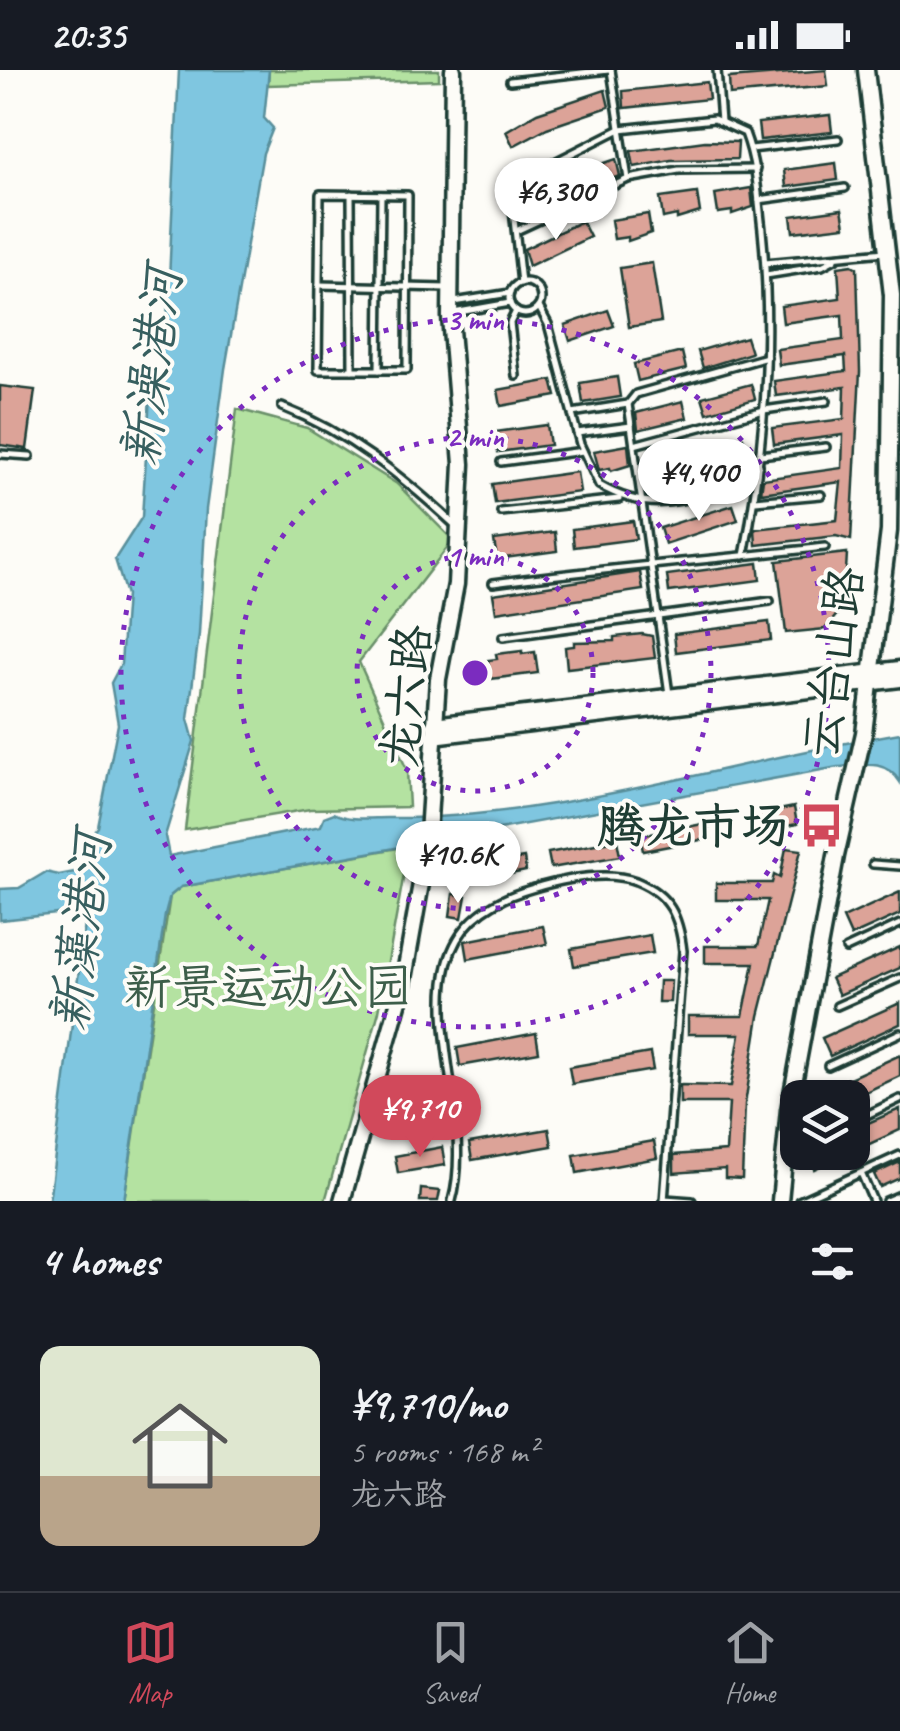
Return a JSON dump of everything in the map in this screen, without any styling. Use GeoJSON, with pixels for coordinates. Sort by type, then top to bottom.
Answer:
{"type":"FeatureCollection","features":[{"type":"Feature","properties":{"kind":"street","name":"龙六路"},"geometry":{"type":"LineString","coordinates":[[342,1201],[402,990],[427,850],[434,730],[461,532],[462,464],[450,301],[453,70]]}},
{"type":"Feature","properties":{"kind":"street","name":"云台山路"},"geometry":{"type":"LineString","coordinates":[[780,1201],[789,1110],[864,734],[894,518],[892,295],[866,70]]}},
{"type":"Feature","properties":{"kind":"street"},"geometry":{"type":"LineString","coordinates":[[434,730],[871,678],[900,669]]}},
{"type":"Feature","properties":{"kind":"street"},"geometry":{"type":"LineString","coordinates":[[434,730],[669,697],[871,678],[900,680]]}},
{"type":"Feature","properties":{"kind":"lane"},"geometry":{"type":"LineString","coordinates":[[510,82],[610,70],[628,180]]}},
{"type":"Feature","properties":{"kind":"lane"},"geometry":{"type":"LineString","coordinates":[[717,70],[722,122]]}},
{"type":"Feature","properties":{"kind":"lane"},"geometry":{"type":"LineString","coordinates":[[521,283],[510,192],[517,181],[620,129],[714,119],[744,133],[756,169],[770,318],[760,465],[744,556]]}},
{"type":"Feature","properties":{"kind":"lane"},"geometry":{"type":"LineString","coordinates":[[751,149],[838,139]]}},
{"type":"Feature","properties":{"kind":"lane"},"geometry":{"type":"LineString","coordinates":[[515,231],[628,180],[679,170],[756,169]]}},
{"type":"Feature","properties":{"kind":"lane"},"geometry":{"type":"LineString","coordinates":[[759,200],[845,188]]}},
{"type":"Feature","properties":{"kind":"lane"},"geometry":{"type":"LineString","coordinates":[[320,194],[351,194],[408,195],[407,370],[318,370],[320,194]]}},
{"type":"Feature","properties":{"kind":"lane"},"geometry":{"type":"LineString","coordinates":[[351,194],[352,370]]}},
{"type":"Feature","properties":{"kind":"lane"},"geometry":{"type":"LineString","coordinates":[[379,370],[381,194]]}},
{"type":"Feature","properties":{"kind":"lane"},"geometry":{"type":"LineString","coordinates":[[765,263],[820,254],[835,258],[887,252]]}},
{"type":"Feature","properties":{"kind":"lane"},"geometry":{"type":"LineString","coordinates":[[766,275],[822,266],[835,258]]}},
{"type":"Feature","properties":{"kind":"lane"},"geometry":{"type":"LineString","coordinates":[[450,301],[510,293],[521,283],[532,284],[540,291],[539,307],[548,324],[583,452],[598,486],[642,504],[678,502],[716,490],[760,465]]}},
{"type":"Feature","properties":{"kind":"lane"},"geometry":{"type":"LineString","coordinates":[[319,285],[408,287],[450,301],[510,303]]}},
{"type":"Feature","properties":{"kind":"lane"},"geometry":{"type":"LineString","coordinates":[[510,293],[510,303],[516,311],[530,314],[539,307]]}},
{"type":"Feature","properties":{"kind":"lane"},"geometry":{"type":"LineString","coordinates":[[516,311],[510,323],[516,376]]}},
{"type":"Feature","properties":{"kind":"lane"},"geometry":{"type":"LineString","coordinates":[[572,413],[628,404],[636,394],[767,356]]}},
{"type":"Feature","properties":{"kind":"lane"},"geometry":{"type":"LineString","coordinates":[[634,445],[764,410],[827,400]]}},
{"type":"Feature","properties":{"kind":"lane"},"geometry":{"type":"LineString","coordinates":[[628,404],[669,697]]}},
{"type":"Feature","properties":{"kind":"lane"},"geometry":{"type":"LineString","coordinates":[[282,407],[313,419],[400,474],[461,532]]}},
{"type":"Feature","properties":{"kind":"lane"},"geometry":{"type":"LineString","coordinates":[[577,433],[631,426]]}},
{"type":"Feature","properties":{"kind":"lane"},"geometry":{"type":"LineString","coordinates":[[760,455],[826,447]]}},
{"type":"Feature","properties":{"kind":"lane"},"geometry":{"type":"LineString","coordinates":[[501,462],[583,452]]}},
{"type":"Feature","properties":{"kind":"lane"},"geometry":{"type":"LineString","coordinates":[[0,454],[30,456]]}},
{"type":"Feature","properties":{"kind":"lane"},"geometry":{"type":"LineString","coordinates":[[754,501],[821,494]]}},
{"type":"Feature","properties":{"kind":"lane"},"geometry":{"type":"LineString","coordinates":[[501,512],[622,498]]}},
{"type":"Feature","properties":{"kind":"lane"},"geometry":{"type":"LineString","coordinates":[[493,582],[824,546]]}},
{"type":"Feature","properties":{"kind":"lane"},"geometry":{"type":"LineString","coordinates":[[503,638],[770,601]]}},
{"type":"Feature","properties":{"kind":"lane"},"geometry":{"type":"LineString","coordinates":[[873,864],[900,866]]}},
{"type":"Feature","properties":{"kind":"lane"},"geometry":{"type":"LineString","coordinates":[[452,1201],[454,1135],[442,980],[457,938],[486,906],[504,896],[611,876],[630,879],[665,898],[680,925],[683,951],[664,1200],[692,1201]]}},
{"type":"Feature","properties":{"kind":"lane"},"geometry":{"type":"LineString","coordinates":[[846,949],[900,924]]}},
{"type":"Feature","properties":{"kind":"lane"},"geometry":{"type":"LineString","coordinates":[[838,1006],[900,978]]}},
{"type":"Feature","properties":{"kind":"lane"},"geometry":{"type":"LineString","coordinates":[[828,1066],[900,1033]]}},
{"type":"Feature","properties":{"kind":"lane"},"geometry":{"type":"LineString","coordinates":[[870,1114],[900,1100]]}},
{"type":"Feature","properties":{"kind":"lane"},"geometry":{"type":"LineString","coordinates":[[404,1121],[454,1135]]}},
{"type":"Feature","properties":{"kind":"lane"},"geometry":{"type":"LineString","coordinates":[[799,1201],[900,1155]]}},
{"type":"Feature","properties":{"kind":"lane"},"geometry":{"type":"LineString","coordinates":[[861,1172],[874,1201]]}},
{"type":"Feature","properties":{"kind":"lane"},"geometry":{"type":"LineString","coordinates":[[886,1201],[900,1194]]}},
{"type":"Feature","properties":{"kind":"green space"},"geometry":{"type":"Polygon","coordinates":[[[269,70],[439,70],[439,80],[268,85],[269,70]]]}},
{"type":"Feature","properties":{"kind":"green space"},"geometry":{"type":"Polygon","coordinates":[[[237,409],[307,428],[397,484],[453,540],[359,662],[407,770],[409,807],[310,809],[185,830],[237,409]]]}},
{"type":"Feature","properties":{"kind":"green space","name":"新景运动公园"},"geometry":{"type":"Polygon","coordinates":[[[409,846],[379,1011],[325,1201],[124,1201],[170,896],[181,887],[409,846]]]}},
{"type":"Feature","properties":{"kind":"water"},"geometry":{"type":"Polygon","coordinates":[[[179,70],[269,70],[264,118],[273,128],[263,153],[225,369],[206,509],[199,634],[188,719],[194,741],[165,836],[169,856],[321,826],[324,817],[334,813],[367,819],[515,810],[900,733],[900,782],[880,766],[838,767],[181,887],[170,896],[165,915],[124,1201],[49,1201],[85,924],[75,912],[0,920],[0,889],[19,888],[46,872],[59,875],[85,870],[94,859],[89,838],[98,827],[118,724],[111,683],[121,664],[126,595],[115,559],[142,517],[150,396],[167,368],[161,351],[167,321],[179,70]]]}},
{"type":"Feature","properties":{"kind":"building"},"geometry":{"type":"Polygon","coordinates":[[[826,70],[828,86],[730,95],[729,78],[826,70]]]}},
{"type":"Feature","properties":{"kind":"building"},"geometry":{"type":"Polygon","coordinates":[[[707,82],[709,99],[624,108],[623,91],[707,82]]]}},
{"type":"Feature","properties":{"kind":"building"},"geometry":{"type":"Polygon","coordinates":[[[605,90],[609,107],[547,128],[513,146],[506,131],[537,113],[605,90]]]}},
{"type":"Feature","properties":{"kind":"building"},"geometry":{"type":"Polygon","coordinates":[[[830,115],[832,132],[760,140],[758,123],[830,115]]]}},
{"type":"Feature","properties":{"kind":"building"},"geometry":{"type":"Polygon","coordinates":[[[705,141],[738,142],[737,159],[671,160],[634,167],[631,151],[705,141]]]}},
{"type":"Feature","properties":{"kind":"building"},"geometry":{"type":"Polygon","coordinates":[[[616,159],[620,176],[558,197],[524,215],[518,200],[548,182],[616,159]]]}},
{"type":"Feature","properties":{"kind":"building"},"geometry":{"type":"Polygon","coordinates":[[[836,163],[838,180],[786,187],[784,170],[836,163]]]}},
{"type":"Feature","properties":{"kind":"building"},"geometry":{"type":"Polygon","coordinates":[[[751,188],[753,207],[732,214],[718,213],[715,194],[751,188]]]}},
{"type":"Feature","properties":{"kind":"building"},"geometry":{"type":"Polygon","coordinates":[[[697,193],[700,212],[677,219],[677,215],[663,218],[660,198],[697,193]]]}},
{"type":"Feature","properties":{"kind":"building"},"geometry":{"type":"Polygon","coordinates":[[[842,209],[845,226],[793,232],[791,216],[842,209]]]}},
{"type":"Feature","properties":{"kind":"building"},"geometry":{"type":"Polygon","coordinates":[[[648,214],[651,233],[628,241],[628,237],[614,239],[611,220],[648,214]]]}},
{"type":"Feature","properties":{"kind":"building"},"geometry":{"type":"Polygon","coordinates":[[[582,221],[590,237],[529,266],[524,249],[582,221]]]}},
{"type":"Feature","properties":{"kind":"building"},"geometry":{"type":"Polygon","coordinates":[[[652,263],[661,322],[629,327],[620,268],[652,263]]]}},
{"type":"Feature","properties":{"kind":"building"},"geometry":{"type":"Polygon","coordinates":[[[838,267],[857,268],[860,371],[851,540],[836,536],[756,545],[755,529],[837,520],[841,482],[761,493],[763,479],[842,468],[843,435],[774,444],[772,428],[844,419],[845,387],[776,396],[774,381],[846,371],[845,356],[779,365],[777,349],[843,340],[842,315],[783,323],[781,306],[840,298],[838,267]]]}},
{"type":"Feature","properties":{"kind":"building"},"geometry":{"type":"Polygon","coordinates":[[[608,310],[614,326],[570,341],[565,325],[608,310]]]}},
{"type":"Feature","properties":{"kind":"building"},"geometry":{"type":"Polygon","coordinates":[[[746,337],[751,353],[703,368],[698,351],[746,337]]]}},
{"type":"Feature","properties":{"kind":"building"},"geometry":{"type":"Polygon","coordinates":[[[682,352],[686,369],[638,381],[634,364],[682,352]]]}},
{"type":"Feature","properties":{"kind":"building"},"geometry":{"type":"Polygon","coordinates":[[[617,377],[620,397],[583,403],[580,383],[617,377]]]}},
{"type":"Feature","properties":{"kind":"building"},"geometry":{"type":"Polygon","coordinates":[[[552,380],[556,396],[501,406],[498,390],[552,380]]]}},
{"type":"Feature","properties":{"kind":"building"},"geometry":{"type":"Polygon","coordinates":[[[751,384],[755,399],[707,413],[702,397],[751,384]]]}},
{"type":"Feature","properties":{"kind":"building"},"geometry":{"type":"Polygon","coordinates":[[[0,386],[35,390],[27,449],[0,445],[0,386]]]}},
{"type":"Feature","properties":{"kind":"building"},"geometry":{"type":"Polygon","coordinates":[[[683,401],[687,418],[638,430],[636,413],[683,401]]]}},
{"type":"Feature","properties":{"kind":"building"},"geometry":{"type":"Polygon","coordinates":[[[547,425],[550,445],[498,452],[495,432],[547,425]]]}},
{"type":"Feature","properties":{"kind":"building"},"geometry":{"type":"Polygon","coordinates":[[[743,438],[751,454],[704,475],[651,489],[647,471],[698,459],[743,438]]]}},
{"type":"Feature","properties":{"kind":"building"},"geometry":{"type":"Polygon","coordinates":[[[628,445],[630,465],[599,470],[594,451],[628,445]]]}},
{"type":"Feature","properties":{"kind":"building"},"geometry":{"type":"Polygon","coordinates":[[[577,472],[580,492],[495,503],[492,484],[577,472]]]}},
{"type":"Feature","properties":{"kind":"building"},"geometry":{"type":"Polygon","coordinates":[[[733,505],[738,520],[665,544],[660,528],[733,505]]]}},
{"type":"Feature","properties":{"kind":"building"},"geometry":{"type":"Polygon","coordinates":[[[633,521],[636,539],[574,547],[572,529],[633,521]]]}},
{"type":"Feature","properties":{"kind":"building"},"geometry":{"type":"Polygon","coordinates":[[[555,532],[557,551],[497,559],[494,540],[555,532]]]}},
{"type":"Feature","properties":{"kind":"building"},"geometry":{"type":"Polygon","coordinates":[[[847,553],[844,606],[825,629],[786,633],[777,561],[847,553]]]}},
{"type":"Feature","properties":{"kind":"building"},"geometry":{"type":"Polygon","coordinates":[[[758,563],[760,580],[669,592],[667,575],[758,563]]]}},
{"type":"Feature","properties":{"kind":"building"},"geometry":{"type":"Polygon","coordinates":[[[640,572],[643,590],[496,612],[493,594],[640,572]]]}},
{"type":"Feature","properties":{"kind":"building"},"geometry":{"type":"Polygon","coordinates":[[[769,622],[771,640],[676,652],[674,634],[769,622]]]}},
{"type":"Feature","properties":{"kind":"building"},"geometry":{"type":"Polygon","coordinates":[[[652,636],[655,658],[567,668],[565,647],[574,646],[574,642],[614,641],[614,637],[652,636]]]}},
{"type":"Feature","properties":{"kind":"building"},"geometry":{"type":"Polygon","coordinates":[[[535,652],[538,673],[490,679],[488,660],[497,659],[496,654],[535,652]]]}},
{"type":"Feature","properties":{"kind":"building"},"geometry":{"type":"Polygon","coordinates":[[[794,807],[797,824],[752,833],[749,816],[794,807]]]}},
{"type":"Feature","properties":{"kind":"building"},"geometry":{"type":"Polygon","coordinates":[[[708,823],[711,838],[643,851],[640,836],[708,823]]]}},
{"type":"Feature","properties":{"kind":"building"},"geometry":{"type":"Polygon","coordinates":[[[617,840],[620,856],[551,868],[548,853],[617,840]]]}},
{"type":"Feature","properties":{"kind":"building"},"geometry":{"type":"Polygon","coordinates":[[[786,848],[801,850],[759,1016],[745,1104],[742,1179],[725,1178],[725,1169],[674,1173],[674,1155],[726,1151],[729,1103],[680,1103],[680,1085],[731,1086],[740,1034],[688,1034],[688,1016],[743,1016],[754,963],[705,963],[705,946],[758,946],[768,900],[716,900],[716,883],[772,883],[774,875],[780,878],[786,848]]]}},
{"type":"Feature","properties":{"kind":"building"},"geometry":{"type":"Polygon","coordinates":[[[511,856],[512,860],[524,858],[526,871],[464,883],[461,870],[473,868],[472,864],[502,862],[501,858],[511,856]]]}},
{"type":"Feature","properties":{"kind":"building"},"geometry":{"type":"Polygon","coordinates":[[[900,892],[900,914],[851,936],[843,918],[900,892]]]}},
{"type":"Feature","properties":{"kind":"building"},"geometry":{"type":"Polygon","coordinates":[[[453,894],[466,896],[462,918],[450,916],[453,894]]]}},
{"type":"Feature","properties":{"kind":"building"},"geometry":{"type":"Polygon","coordinates":[[[543,926],[547,944],[468,959],[465,941],[543,926]]]}},
{"type":"Feature","properties":{"kind":"building"},"geometry":{"type":"Polygon","coordinates":[[[650,935],[653,953],[574,966],[571,949],[650,935]]]}},
{"type":"Feature","properties":{"kind":"building"},"geometry":{"type":"Polygon","coordinates":[[[900,947],[900,968],[839,995],[831,978],[900,947]]]}},
{"type":"Feature","properties":{"kind":"building"},"geometry":{"type":"Polygon","coordinates":[[[659,981],[671,981],[670,1002],[658,1002],[659,981]]]}},
{"type":"Feature","properties":{"kind":"building"},"geometry":{"type":"Polygon","coordinates":[[[900,1003],[900,1024],[830,1056],[822,1038],[900,1003]]]}},
{"type":"Feature","properties":{"kind":"building"},"geometry":{"type":"Polygon","coordinates":[[[536,1033],[539,1052],[460,1066],[457,1048],[536,1033]]]}},
{"type":"Feature","properties":{"kind":"building"},"geometry":{"type":"Polygon","coordinates":[[[650,1053],[653,1070],[572,1084],[569,1067],[650,1053]]]}},
{"type":"Feature","properties":{"kind":"building"},"geometry":{"type":"Polygon","coordinates":[[[900,1055],[900,1076],[870,1090],[870,1080],[845,1080],[900,1055]]]}},
{"type":"Feature","properties":{"kind":"building"},"geometry":{"type":"Polygon","coordinates":[[[900,1109],[900,1130],[870,1144],[870,1122],[900,1109]]]}},
{"type":"Feature","properties":{"kind":"building"},"geometry":{"type":"Polygon","coordinates":[[[549,1129],[552,1146],[472,1160],[469,1143],[549,1129]]]}},
{"type":"Feature","properties":{"kind":"building"},"geometry":{"type":"Polygon","coordinates":[[[654,1141],[657,1158],[577,1173],[574,1155],[654,1141]]]}},
{"type":"Feature","properties":{"kind":"building"},"geometry":{"type":"Polygon","coordinates":[[[442,1147],[445,1165],[398,1173],[395,1156],[442,1147]]]}},
{"type":"Feature","properties":{"kind":"building"},"geometry":{"type":"Polygon","coordinates":[[[900,1162],[900,1178],[880,1187],[874,1174],[900,1162]]]}},
{"type":"Feature","properties":{"kind":"building"},"geometry":{"type":"Polygon","coordinates":[[[421,1189],[440,1191],[438,1201],[420,1201],[421,1189]]]}},
{"type":"Feature","properties":{"kind":"place","name":"腾龙市场"},"geometry":{"type":"Point","coordinates":[822,825]}},
{"type":"Feature","properties":{"kind":"water label","name":"新澡港河"},"geometry":{"type":"Point","coordinates":[150,366]}},
{"type":"Feature","properties":{"kind":"water label","name":"新藻港河"},"geometry":{"type":"Point","coordinates":[79,931]}}]}
